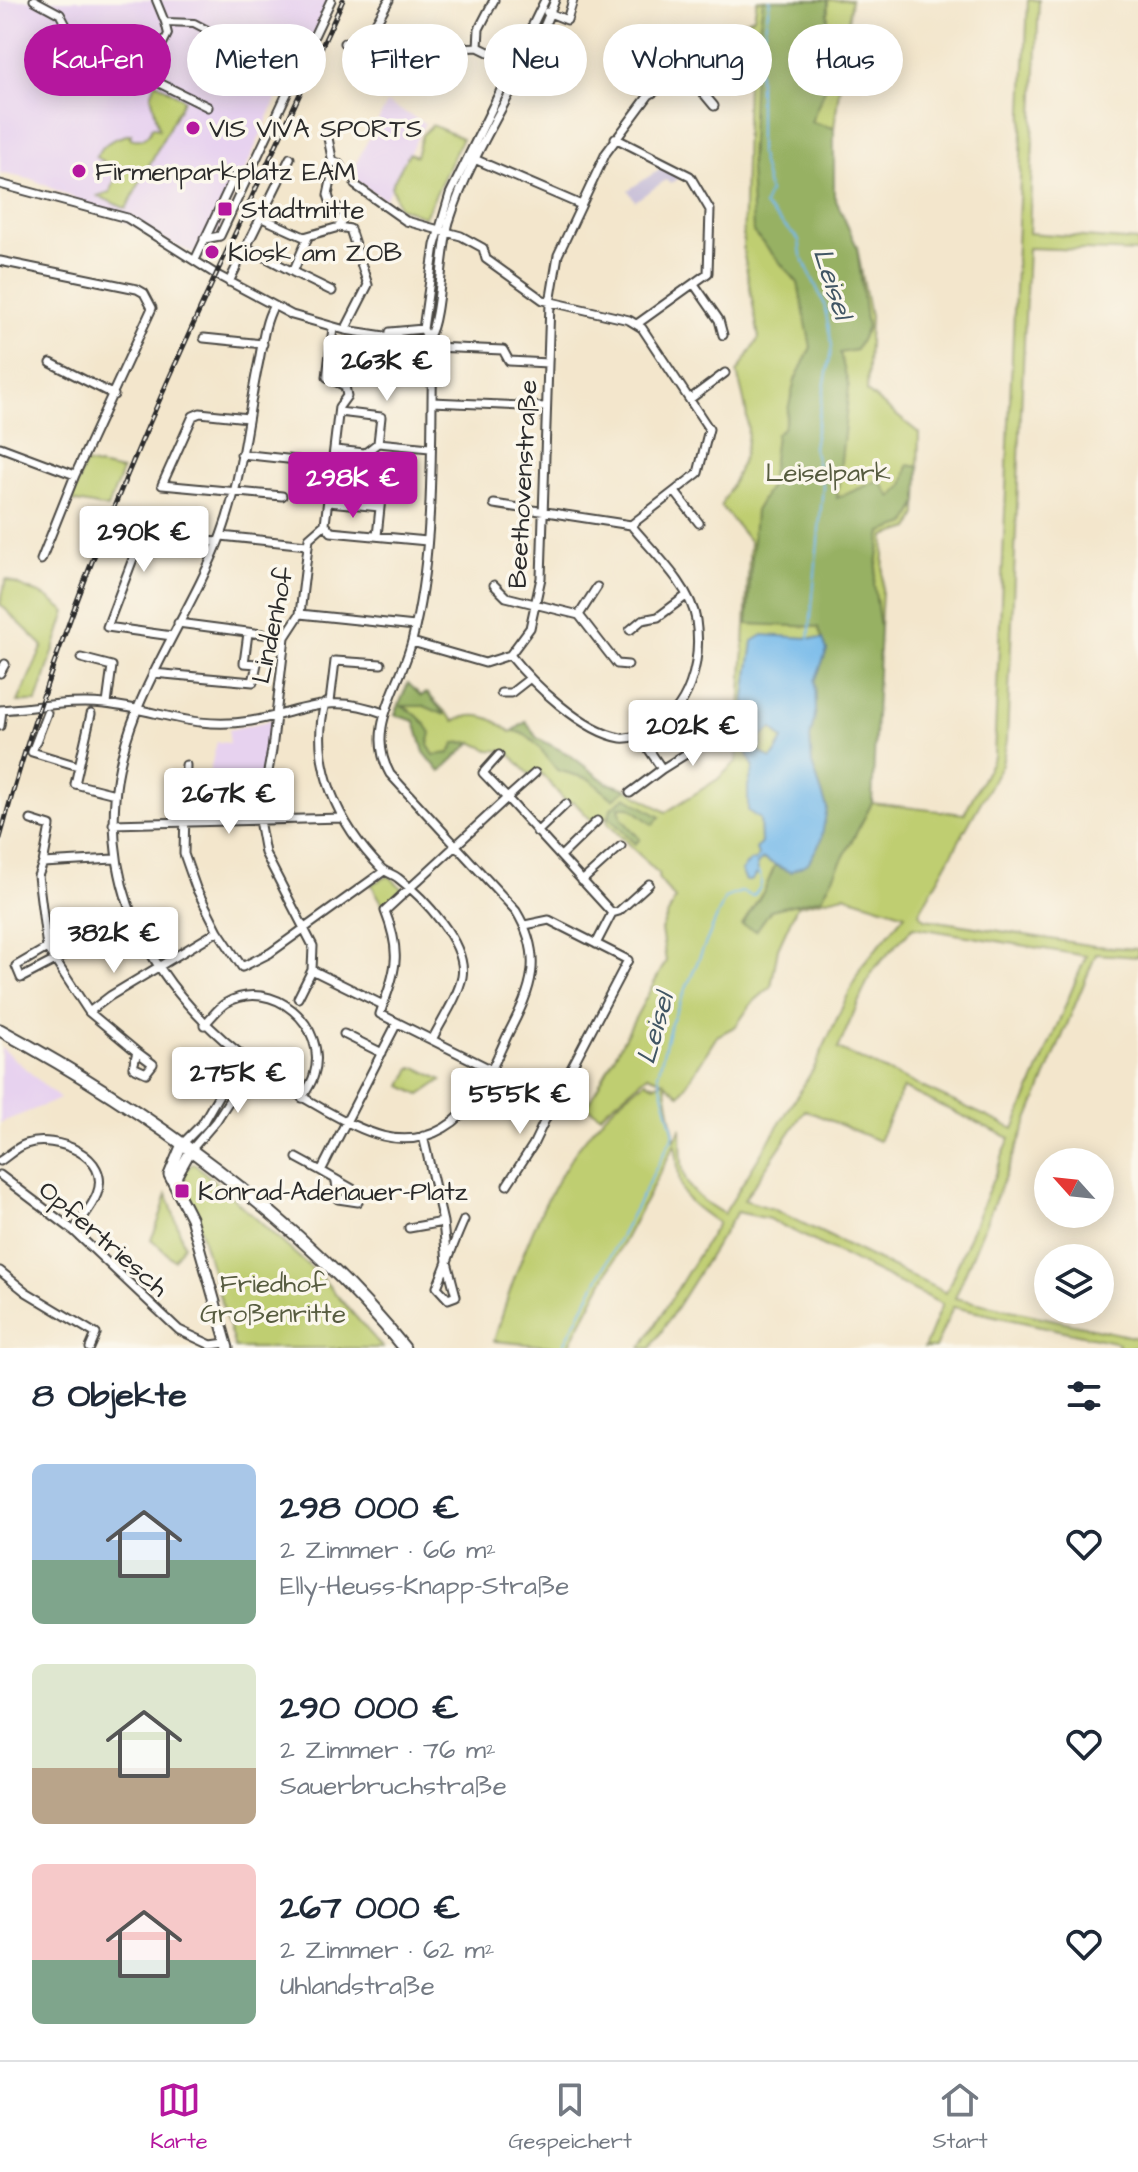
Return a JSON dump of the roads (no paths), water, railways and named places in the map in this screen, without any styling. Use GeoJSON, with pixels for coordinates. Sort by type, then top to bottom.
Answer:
{"type":"FeatureCollection","features":[{"type":"Feature","properties":{"kind":"main road"},"geometry":{"type":"LineString","coordinates":[[0,1030],[44,1054],[187,1147],[297,1239],[384,1322],[404,1348]]}},
{"type":"Feature","properties":{"kind":"street"},"geometry":{"type":"LineString","coordinates":[[34,0],[60,14],[65,24]]}},
{"type":"Feature","properties":{"kind":"street"},"geometry":{"type":"LineString","coordinates":[[156,0],[165,22],[196,24]]}},
{"type":"Feature","properties":{"kind":"street"},"geometry":{"type":"LineString","coordinates":[[204,239],[220,236],[331,0]]}},
{"type":"Feature","properties":{"kind":"street"},"geometry":{"type":"LineString","coordinates":[[375,24],[389,0]]}},
{"type":"Feature","properties":{"kind":"street"},"geometry":{"type":"LineString","coordinates":[[478,47],[479,29],[494,0]]}},
{"type":"Feature","properties":{"kind":"street"},"geometry":{"type":"LineString","coordinates":[[536,24],[545,0]]}},
{"type":"Feature","properties":{"kind":"street"},"geometry":{"type":"LineString","coordinates":[[544,24],[555,0]]}},
{"type":"Feature","properties":{"kind":"street"},"geometry":{"type":"LineString","coordinates":[[541,10],[567,20],[573,0]]}},
{"type":"Feature","properties":{"kind":"street"},"geometry":{"type":"LineString","coordinates":[[468,48],[484,50]]}},
{"type":"Feature","properties":{"kind":"street","name":"Beethovenstraße"},"geometry":{"type":"LineString","coordinates":[[510,655],[530,628],[536,606],[544,511],[550,303],[558,255],[579,204],[615,138],[642,102],[667,84],[692,84],[714,106]]}},
{"type":"Feature","properties":{"kind":"street"},"geometry":{"type":"LineString","coordinates":[[171,89],[208,107]]}},
{"type":"Feature","properties":{"kind":"street"},"geometry":{"type":"LineString","coordinates":[[423,329],[442,232],[467,155],[502,96]]}},
{"type":"Feature","properties":{"kind":"street"},"geometry":{"type":"LineString","coordinates":[[0,184],[127,218],[273,307],[333,328],[417,341],[429,336],[436,324],[442,232],[505,96]]}},
{"type":"Feature","properties":{"kind":"street"},"geometry":{"type":"LineString","coordinates":[[328,138],[333,163],[327,169],[332,176],[328,195],[331,204],[345,211],[338,228]]}},
{"type":"Feature","properties":{"kind":"street"},"geometry":{"type":"LineString","coordinates":[[615,138],[686,172],[709,205],[710,268],[694,284],[637,324]]}},
{"type":"Feature","properties":{"kind":"street"},"geometry":{"type":"LineString","coordinates":[[467,155],[579,204]]}},
{"type":"Feature","properties":{"kind":"street"},"geometry":{"type":"LineString","coordinates":[[229,282],[290,158]]}},
{"type":"Feature","properties":{"kind":"street"},"geometry":{"type":"LineString","coordinates":[[195,260],[236,173],[246,178]]}},
{"type":"Feature","properties":{"kind":"street"},"geometry":{"type":"LineString","coordinates":[[355,185],[397,216],[483,248],[486,259],[514,277],[518,285],[550,303],[637,324],[709,429],[698,473],[631,525]]}},
{"type":"Feature","properties":{"kind":"street"},"geometry":{"type":"LineString","coordinates":[[260,217],[308,237],[338,228],[350,229],[368,285],[345,330]]}},
{"type":"Feature","properties":{"kind":"street"},"geometry":{"type":"LineString","coordinates":[[293,272],[308,237]]}},
{"type":"Feature","properties":{"kind":"street"},"geometry":{"type":"LineString","coordinates":[[246,247],[332,291]]}},
{"type":"Feature","properties":{"kind":"street"},"geometry":{"type":"LineString","coordinates":[[0,261],[144,293],[152,308],[75,475],[41,560]]}},
{"type":"Feature","properties":{"kind":"street"},"geometry":{"type":"LineString","coordinates":[[694,284],[719,320],[723,335]]}},
{"type":"Feature","properties":{"kind":"street"},"geometry":{"type":"LineString","coordinates":[[273,307],[234,491],[219,539],[136,711],[115,794],[114,859],[132,915],[159,966],[204,1025],[252,1065],[302,1098],[346,1122],[386,1138],[423,1136],[444,1128],[461,1115],[491,1068],[533,980],[533,958],[525,925],[385,764],[381,745],[383,713],[412,642],[427,541],[433,347],[423,329]]}},
{"type":"Feature","properties":{"kind":"street"},"geometry":{"type":"LineString","coordinates":[[333,328],[327,377],[345,386],[347,393],[339,412],[335,450],[330,464],[325,524],[331,532],[427,541]]}},
{"type":"Feature","properties":{"kind":"street"},"geometry":{"type":"LineString","coordinates":[[381,334],[423,329]]}},
{"type":"Feature","properties":{"kind":"street"},"geometry":{"type":"LineString","coordinates":[[204,338],[263,344]]}},
{"type":"Feature","properties":{"kind":"street","name":"Beethovenstraße"},"geometry":{"type":"LineString","coordinates":[[433,347],[503,350],[509,361],[548,363]]}},
{"type":"Feature","properties":{"kind":"street"},"geometry":{"type":"LineString","coordinates":[[51,363],[114,395]]}},
{"type":"Feature","properties":{"kind":"street"},"geometry":{"type":"LineString","coordinates":[[690,399],[725,373]]}},
{"type":"Feature","properties":{"kind":"street"},"geometry":{"type":"LineString","coordinates":[[432,402],[546,407]]}},
{"type":"Feature","properties":{"kind":"street"},"geometry":{"type":"LineString","coordinates":[[339,412],[381,417],[378,443]]}},
{"type":"Feature","properties":{"kind":"street"},"geometry":{"type":"LineString","coordinates":[[248,418],[200,413],[193,416],[162,485],[282,496]]}},
{"type":"Feature","properties":{"kind":"street"},"geometry":{"type":"LineString","coordinates":[[335,450],[365,453],[378,443],[430,448]]}},
{"type":"Feature","properties":{"kind":"street"},"geometry":{"type":"LineString","coordinates":[[0,447],[75,475]]}},
{"type":"Feature","properties":{"kind":"street"},"geometry":{"type":"LineString","coordinates":[[241,454],[315,462]]}},
{"type":"Feature","properties":{"kind":"street"},"geometry":{"type":"LineString","coordinates":[[377,536],[382,489]]}},
{"type":"Feature","properties":{"kind":"street"},"geometry":{"type":"LineString","coordinates":[[675,492],[699,523]]}},
{"type":"Feature","properties":{"kind":"street"},"geometry":{"type":"LineString","coordinates":[[329,502],[380,507]]}},
{"type":"Feature","properties":{"kind":"street"},"geometry":{"type":"LineString","coordinates":[[412,642],[485,663],[510,655],[529,679],[598,730],[622,738],[639,735],[662,725],[681,707],[691,684],[696,619],[686,596],[631,525],[494,504]]}},
{"type":"Feature","properties":{"kind":"street","name":"Lindenhof"},"geometry":{"type":"LineString","coordinates":[[259,820],[285,637],[300,614],[309,538],[325,524]]}},
{"type":"Feature","properties":{"kind":"street"},"geometry":{"type":"LineString","coordinates":[[172,636],[107,627],[142,535],[307,545]]}},
{"type":"Feature","properties":{"kind":"street","name":"Beethovenstraße"},"geometry":{"type":"LineString","coordinates":[[494,585],[506,597],[536,606]]}},
{"type":"Feature","properties":{"kind":"street"},"geometry":{"type":"LineString","coordinates":[[579,615],[597,587]]}},
{"type":"Feature","properties":{"kind":"street"},"geometry":{"type":"LineString","coordinates":[[630,630],[642,620],[658,617],[686,596]]}},
{"type":"Feature","properties":{"kind":"street"},"geometry":{"type":"LineString","coordinates":[[536,606],[579,615],[617,664],[628,665]]}},
{"type":"Feature","properties":{"kind":"street"},"geometry":{"type":"LineString","coordinates":[[300,614],[415,626]]}},
{"type":"Feature","properties":{"kind":"street"},"geometry":{"type":"LineString","coordinates":[[178,623],[285,637]]}},
{"type":"Feature","properties":{"kind":"street"},"geometry":{"type":"LineString","coordinates":[[153,673],[253,682],[257,664],[244,663],[248,633]]}},
{"type":"Feature","properties":{"kind":"street"},"geometry":{"type":"LineString","coordinates":[[81,658],[112,666],[107,704]]}},
{"type":"Feature","properties":{"kind":"street"},"geometry":{"type":"LineString","coordinates":[[381,664],[335,661],[318,747],[324,772],[343,818],[384,871],[408,888],[445,926],[462,955],[462,978],[433,1038]]}},
{"type":"Feature","properties":{"kind":"street"},"geometry":{"type":"LineString","coordinates":[[0,673],[5,664]]}},
{"type":"Feature","properties":{"kind":"street"},"geometry":{"type":"LineString","coordinates":[[501,693],[511,693],[529,679]]}},
{"type":"Feature","properties":{"kind":"street"},"geometry":{"type":"LineString","coordinates":[[0,726],[1,710],[107,704],[207,725],[253,720],[327,703],[356,703],[383,713]]}},
{"type":"Feature","properties":{"kind":"street"},"geometry":{"type":"LineString","coordinates":[[630,793],[702,744],[698,729],[681,707]]}},
{"type":"Feature","properties":{"kind":"street"},"geometry":{"type":"LineString","coordinates":[[47,713],[32,752],[78,766]]}},
{"type":"Feature","properties":{"kind":"street"},"geometry":{"type":"LineString","coordinates":[[91,714],[75,784],[115,794]]}},
{"type":"Feature","properties":{"kind":"street"},"geometry":{"type":"LineString","coordinates":[[639,735],[662,769]]}},
{"type":"Feature","properties":{"kind":"street"},"geometry":{"type":"LineString","coordinates":[[499,755],[483,773],[612,913]]}},
{"type":"Feature","properties":{"kind":"street"},"geometry":{"type":"LineString","coordinates":[[186,765],[184,854],[196,888],[218,931],[242,967],[306,927],[384,871]]}},
{"type":"Feature","properties":{"kind":"street"},"geometry":{"type":"LineString","coordinates":[[535,773],[385,911],[396,938],[396,972],[380,1014],[554,1101]]}},
{"type":"Feature","properties":{"kind":"street"},"geometry":{"type":"LineString","coordinates":[[537,832],[566,804]]}},
{"type":"Feature","properties":{"kind":"street"},"geometry":{"type":"LineString","coordinates":[[113,824],[343,818]]}},
{"type":"Feature","properties":{"kind":"street"},"geometry":{"type":"LineString","coordinates":[[31,820],[50,826],[38,876],[47,948],[89,1012],[137,1052]]}},
{"type":"Feature","properties":{"kind":"street"},"geometry":{"type":"LineString","coordinates":[[259,820],[265,853],[306,927],[313,946],[312,970],[298,998]]}},
{"type":"Feature","properties":{"kind":"street"},"geometry":{"type":"LineString","coordinates":[[561,856],[597,821]]}},
{"type":"Feature","properties":{"kind":"street"},"geometry":{"type":"LineString","coordinates":[[582,881],[621,846]]}},
{"type":"Feature","properties":{"kind":"street"},"geometry":{"type":"LineString","coordinates":[[43,863],[114,859]]}},
{"type":"Feature","properties":{"kind":"street"},"geometry":{"type":"LineString","coordinates":[[596,944],[612,913],[619,911],[649,884]]}},
{"type":"Feature","properties":{"kind":"street"},"geometry":{"type":"LineString","coordinates":[[507,1185],[533,1145],[628,960],[549,920],[525,925]]}},
{"type":"Feature","properties":{"kind":"street"},"geometry":{"type":"LineString","coordinates":[[89,1012],[218,931]]}},
{"type":"Feature","properties":{"kind":"street"},"geometry":{"type":"LineString","coordinates":[[47,935],[67,933],[73,941],[69,953],[21,978],[16,966],[47,948]]}},
{"type":"Feature","properties":{"kind":"street"},"geometry":{"type":"LineString","coordinates":[[312,970],[383,1005]]}},
{"type":"Feature","properties":{"kind":"street"},"geometry":{"type":"LineString","coordinates":[[204,1025],[226,1004],[248,995],[279,1002],[290,1008],[309,1029],[315,1053],[314,1075],[302,1098]]}},
{"type":"Feature","properties":{"kind":"street"},"geometry":{"type":"LineString","coordinates":[[321,1171],[397,1023]]}},
{"type":"Feature","properties":{"kind":"street"},"geometry":{"type":"LineString","coordinates":[[344,1034],[382,1053]]}},
{"type":"Feature","properties":{"kind":"street"},"geometry":{"type":"LineString","coordinates":[[227,1345],[191,1218],[169,1175],[187,1147],[252,1065]]}},
{"type":"Feature","properties":{"kind":"street"},"geometry":{"type":"LineString","coordinates":[[204,1126],[224,1086],[241,1081]]}},
{"type":"Feature","properties":{"kind":"street"},"geometry":{"type":"LineString","coordinates":[[423,1136],[443,1222],[447,1262],[464,1220]]}},
{"type":"Feature","properties":{"kind":"street"},"geometry":{"type":"LineString","coordinates":[[0,1161],[26,1144],[53,1142],[79,1151],[94,1164],[98,1174],[98,1192],[74,1231]]}},
{"type":"Feature","properties":{"kind":"street"},"geometry":{"type":"LineString","coordinates":[[297,1158],[336,1181]]}},
{"type":"Feature","properties":{"kind":"street","name":"Opfertriesch"},"geometry":{"type":"LineString","coordinates":[[0,1175],[74,1231],[179,1330],[211,1345],[227,1345]]}},
{"type":"Feature","properties":{"kind":"street"},"geometry":{"type":"LineString","coordinates":[[409,1228],[443,1222]]}},
{"type":"Feature","properties":{"kind":"street"},"geometry":{"type":"LineString","coordinates":[[0,1271],[26,1292],[96,1334],[90,1348]]}},
{"type":"Feature","properties":{"kind":"water"},"geometry":{"type":"Polygon","coordinates":[[[763,635],[823,639],[827,650],[815,681],[816,710],[810,738],[812,764],[827,808],[821,841],[808,863],[790,872],[763,859],[757,864],[758,873],[751,881],[746,881],[741,871],[750,861],[755,861],[758,856],[756,849],[761,843],[760,819],[748,811],[748,786],[754,767],[744,739],[743,723],[753,641],[763,635]],[[772,728],[762,737],[760,752],[772,759],[783,740],[772,728]]]}},
{"type":"Feature","properties":{"kind":"waterway","name":"Leisel"},"geometry":{"type":"LineString","coordinates":[[770,0],[759,62],[759,151],[769,192],[764,206],[799,240],[801,255],[824,303],[832,346],[813,447],[823,486],[809,640]]}},
{"type":"Feature","properties":{"kind":"waterway","name":"Leisel"},"geometry":{"type":"LineString","coordinates":[[562,1348],[674,1134],[658,1074],[670,1026],[725,898],[741,892],[753,896],[761,885],[758,872]]}},
{"type":"Feature","properties":{"kind":"tunnel"},"geometry":{"type":"LineString","coordinates":[[315,462],[325,463]]}},
{"type":"Feature","properties":{"kind":"railway"},"geometry":{"type":"LineString","coordinates":[[0,838],[32,729],[110,516],[154,412],[343,0]]}},
{"type":"Feature","properties":{"kind":"place","name":"VIS VIVA SPORTS"},"geometry":{"type":"Point","coordinates":[193,128]}},
{"type":"Feature","properties":{"kind":"place","name":"Firmenparkplatz EAM"},"geometry":{"type":"Point","coordinates":[79,171]}},
{"type":"Feature","properties":{"kind":"place","name":"Stadtmitte"},"geometry":{"type":"Point","coordinates":[225,209]}},
{"type":"Feature","properties":{"kind":"place","name":"Kiosk am ZOB"},"geometry":{"type":"Point","coordinates":[212,252]}},
{"type":"Feature","properties":{"kind":"place","name":"Konrad-Adenauer-Platz"},"geometry":{"type":"Point","coordinates":[182,1191]}},
{"type":"Feature","properties":{"kind":"park label","name":"Leiselpark"},"geometry":{"type":"Point","coordinates":[828,472]}},
{"type":"Feature","properties":{"kind":"park label","name":"Friedhof Großenritte"},"geometry":{"type":"Point","coordinates":[273,1298]}}]}
